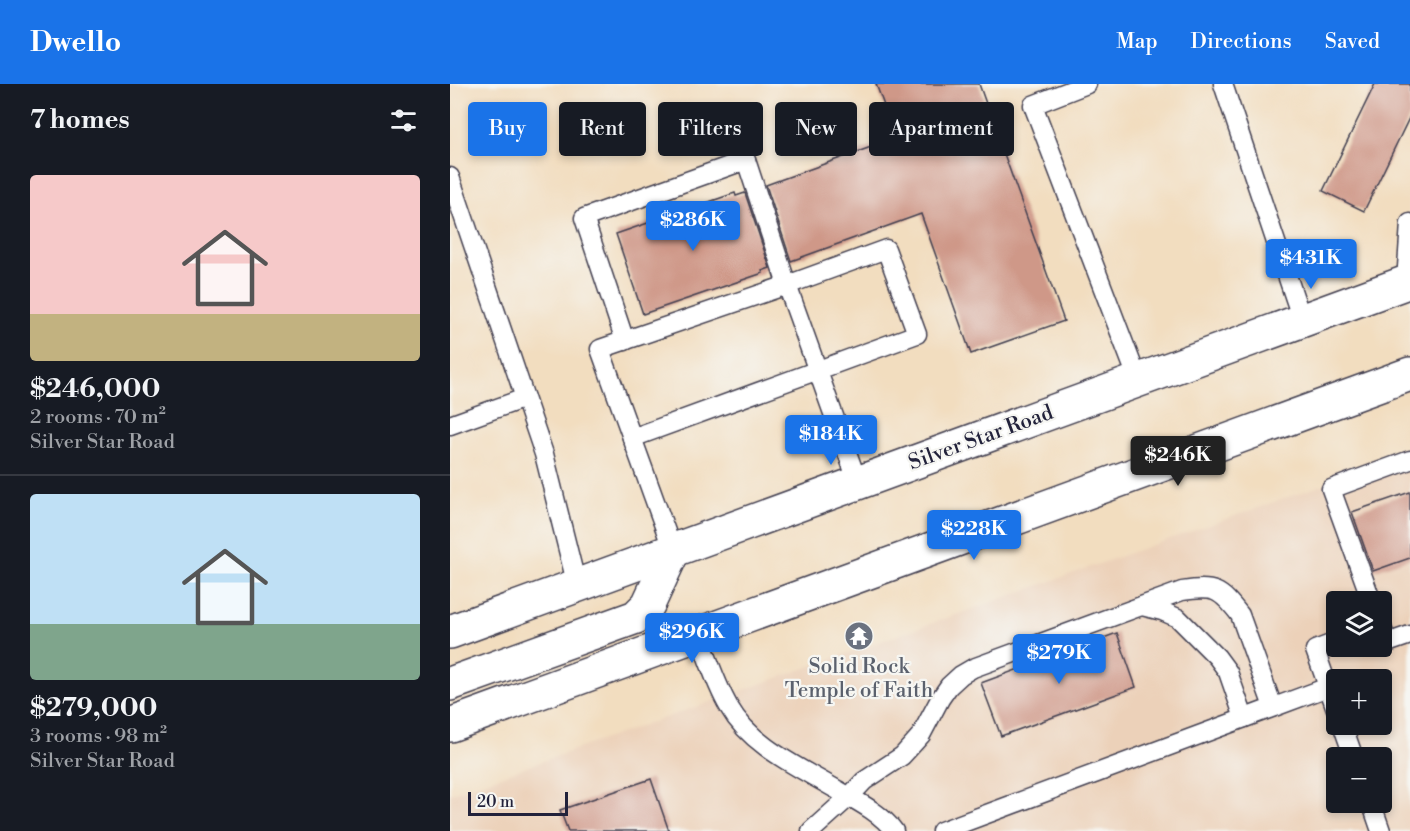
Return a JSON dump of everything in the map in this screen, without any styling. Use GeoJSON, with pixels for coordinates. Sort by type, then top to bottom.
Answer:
{"type":"FeatureCollection","features":[{"type":"Feature","properties":{"kind":"main road","name":"Silver Star Road"},"geometry":{"type":"LineString","coordinates":[[450,632],[1408,281]]}},
{"type":"Feature","properties":{"kind":"main road"},"geometry":{"type":"LineString","coordinates":[[450,725],[1408,382]]}},
{"type":"Feature","properties":{"kind":"main road"},"geometry":{"type":"LineString","coordinates":[[450,684],[636,617],[648,605],[673,551]]}},
{"type":"Feature","properties":{"kind":"lane"},"geometry":{"type":"LineString","coordinates":[[1087,84],[1033,105],[1138,380]]}},
{"type":"Feature","properties":{"kind":"lane"},"geometry":{"type":"LineString","coordinates":[[1222,84],[1302,320]]}},
{"type":"Feature","properties":{"kind":"lane"},"geometry":{"type":"LineString","coordinates":[[626,341],[584,218],[746,160],[787,285],[858,483]]}},
{"type":"Feature","properties":{"kind":"lane"},"geometry":{"type":"LineString","coordinates":[[450,177],[544,454],[577,586]]}},
{"type":"Feature","properties":{"kind":"lane"},"geometry":{"type":"LineString","coordinates":[[1408,281],[1410,223]]}},
{"type":"Feature","properties":{"kind":"lane"},"geometry":{"type":"LineString","coordinates":[[632,438],[917,334],[886,249],[600,349],[632,438],[673,551]]}},
{"type":"Feature","properties":{"kind":"lane"},"geometry":{"type":"LineString","coordinates":[[450,425],[525,398]]}},
{"type":"Feature","properties":{"kind":"lane"},"geometry":{"type":"LineString","coordinates":[[1368,591],[1331,489],[1410,460]]}},
{"type":"Feature","properties":{"kind":"lane"},"geometry":{"type":"LineString","coordinates":[[811,831],[864,781],[902,756],[914,744],[940,699],[961,675],[973,668],[1182,591],[1212,589],[1223,596],[1240,615],[1273,707]]}},
{"type":"Feature","properties":{"kind":"lane"},"geometry":{"type":"LineString","coordinates":[[1141,606],[1178,618],[1217,657],[1228,672],[1244,718]]}},
{"type":"Feature","properties":{"kind":"lane"},"geometry":{"type":"LineString","coordinates":[[699,635],[721,693],[730,710],[756,740],[873,812],[889,824],[894,831]]}},
{"type":"Feature","properties":{"kind":"lane"},"geometry":{"type":"LineString","coordinates":[[1392,642],[1410,635]]}},
{"type":"Feature","properties":{"kind":"lane"},"geometry":{"type":"LineString","coordinates":[[1326,646],[1315,650],[1326,681]]}},
{"type":"Feature","properties":{"kind":"lane"},"geometry":{"type":"LineString","coordinates":[[941,831],[1326,688]]}},
{"type":"Feature","properties":{"kind":"lane"},"geometry":{"type":"LineString","coordinates":[[1375,813],[1381,831]]}},
{"type":"Feature","properties":{"kind":"shaded area"},"geometry":{"type":"Polygon","coordinates":[[[1410,454],[1410,831],[450,831],[450,794],[1410,454]]]}},
{"type":"Feature","properties":{"kind":"building"},"geometry":{"type":"Polygon","coordinates":[[[876,84],[979,84],[985,102],[883,102],[876,84]]]}},
{"type":"Feature","properties":{"kind":"building"},"geometry":{"type":"Polygon","coordinates":[[[1375,84],[1410,84],[1410,116],[1364,211],[1323,191],[1375,84]]]}},
{"type":"Feature","properties":{"kind":"building"},"geometry":{"type":"Polygon","coordinates":[[[869,148],[869,156],[1005,156],[1064,321],[971,354],[921,214],[791,261],[766,185],[846,156],[857,156],[857,152],[869,148]]]}},
{"type":"Feature","properties":{"kind":"building"},"geometry":{"type":"Polygon","coordinates":[[[735,193],[736,196],[745,193],[770,268],[762,271],[763,273],[643,314],[616,234],[735,193]]]}},
{"type":"Feature","properties":{"kind":"building"},"geometry":{"type":"Polygon","coordinates":[[[1410,492],[1410,558],[1373,571],[1352,512],[1410,492]]]}},
{"type":"Feature","properties":{"kind":"building"},"geometry":{"type":"Polygon","coordinates":[[[1117,633],[1136,687],[1001,736],[981,683],[1117,633]]]}},
{"type":"Feature","properties":{"kind":"building"},"geometry":{"type":"Polygon","coordinates":[[[651,779],[669,831],[568,831],[560,810],[651,779]]]}},
{"type":"Feature","properties":{"kind":"place","name":"Solid Rock Temple of Faith"},"geometry":{"type":"Point","coordinates":[859,636]}}]}
